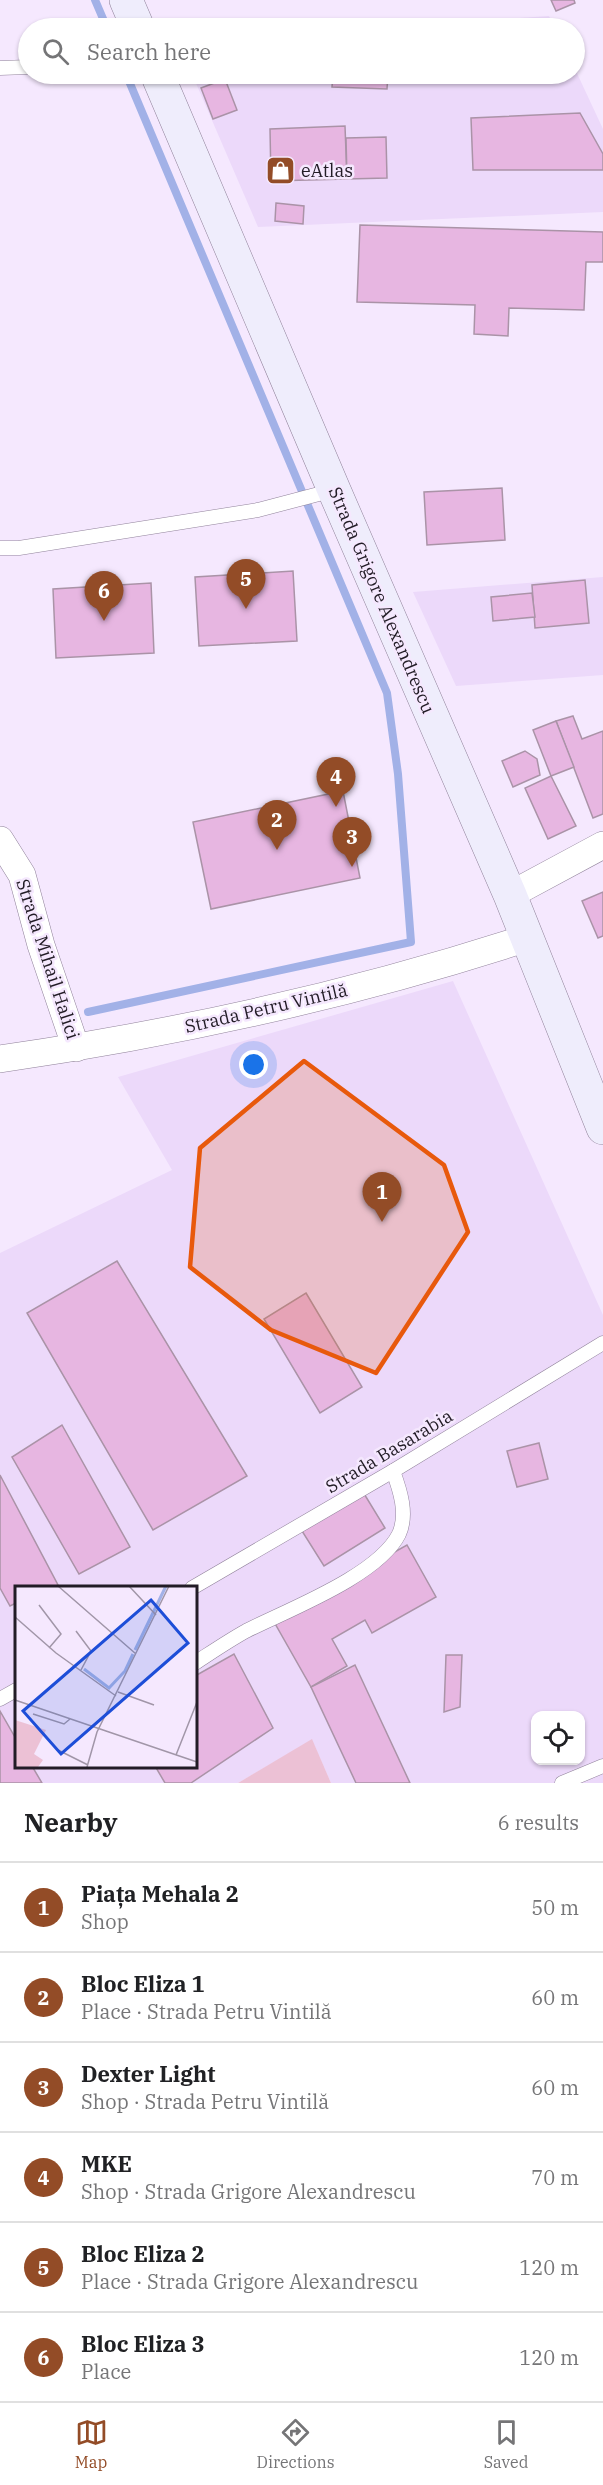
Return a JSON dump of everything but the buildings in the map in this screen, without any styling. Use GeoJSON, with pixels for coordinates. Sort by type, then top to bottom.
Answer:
{"type":"FeatureCollection","features":[{"type":"Feature","properties":{"kind":"street"},"geometry":{"type":"LineString","coordinates":[[126,0],[134,18]]}},
{"type":"Feature","properties":{"kind":"street","name":"Strada Grigore Alexandrescu"},"geometry":{"type":"LineString","coordinates":[[162,84],[327,492],[510,895],[603,1128]]}},
{"type":"Feature","properties":{"kind":"street","name":"Strada Mihail Halici"},"geometry":{"type":"LineString","coordinates":[[0,840],[22,875],[41,945],[76,1048]]}},
{"type":"Feature","properties":{"kind":"street"},"geometry":{"type":"LineString","coordinates":[[510,895],[603,844]]}},
{"type":"Feature","properties":{"kind":"street","name":"Strada Petru Vintilă"},"geometry":{"type":"LineString","coordinates":[[0,1059],[76,1048],[286,1007],[447,964],[527,938]]}},
{"type":"Feature","properties":{"kind":"lane"},"geometry":{"type":"LineString","coordinates":[[0,68],[18,67]]}},
{"type":"Feature","properties":{"kind":"lane"},"geometry":{"type":"LineString","coordinates":[[0,548],[19,548],[258,510],[327,492]]}},
{"type":"Feature","properties":{"kind":"lane","name":"Strada Basarabia"},"geometry":{"type":"LineString","coordinates":[[195,1586],[393,1472],[603,1343]]}},
{"type":"Feature","properties":{"kind":"lane"},"geometry":{"type":"LineString","coordinates":[[196,1662],[243,1633],[357,1575],[384,1553],[399,1533],[403,1509],[400,1490],[393,1472]]}},
{"type":"Feature","properties":{"kind":"lane"},"geometry":{"type":"LineString","coordinates":[[0,1699],[15,1691]]}},
{"type":"Feature","properties":{"kind":"lane"},"geometry":{"type":"LineString","coordinates":[[562,1783],[603,1766]]}},
{"type":"Feature","properties":{"kind":"highlighted area"},"geometry":{"type":"Polygon","coordinates":[[[304,1061],[444,1165],[468,1232],[376,1373],[271,1330],[190,1267],[200,1148],[304,1061]]]}},
{"type":"Feature","properties":{"kind":"shaded area"},"geometry":{"type":"Polygon","coordinates":[[[549,16],[550,18],[520,18],[549,16]]]}},
{"type":"Feature","properties":{"kind":"shaded area"},"geometry":{"type":"Polygon","coordinates":[[[196,84],[582,84],[603,129],[603,212],[258,227],[196,84]]]}},
{"type":"Feature","properties":{"kind":"shaded area"},"geometry":{"type":"Polygon","coordinates":[[[603,577],[603,675],[456,686],[413,592],[603,577]]]}},
{"type":"Feature","properties":{"kind":"shaded area"},"geometry":{"type":"Polygon","coordinates":[[[453,981],[603,1315],[603,1783],[331,1783],[312,1740],[238,1783],[0,1783],[0,1253],[172,1170],[118,1077],[453,981]]]}},
{"type":"Feature","properties":{"kind":"shaded area"},"geometry":{"type":"Polygon","coordinates":[[[312,1739],[331,1783],[238,1783],[312,1739]]]}},
{"type":"Feature","properties":{"kind":"waterway"},"geometry":{"type":"LineString","coordinates":[[95,0],[103,18]]}},
{"type":"Feature","properties":{"kind":"waterway"},"geometry":{"type":"LineString","coordinates":[[88,1012],[411,942],[398,774],[387,693],[130,84]]}},
{"type":"Feature","properties":{"kind":"place","name":"eAtlas"},"geometry":{"type":"Point","coordinates":[280,170]}},
{"type":"Feature","properties":{"kind":"place","name":"Bloc Eliza 2"},"geometry":{"type":"Point","coordinates":[246,609]}},
{"type":"Feature","properties":{"kind":"place","name":"Bloc Eliza 3"},"geometry":{"type":"Point","coordinates":[104,621]}},
{"type":"Feature","properties":{"kind":"place","name":"MKE"},"geometry":{"type":"Point","coordinates":[336,807]}},
{"type":"Feature","properties":{"kind":"place","name":"Bloc Eliza 1"},"geometry":{"type":"Point","coordinates":[277,850]}},
{"type":"Feature","properties":{"kind":"place","name":"Dexter Light"},"geometry":{"type":"Point","coordinates":[352,867]}},
{"type":"Feature","properties":{"kind":"place","name":"Piața Mehala 2"},"geometry":{"type":"Point","coordinates":[382,1222]}}]}
